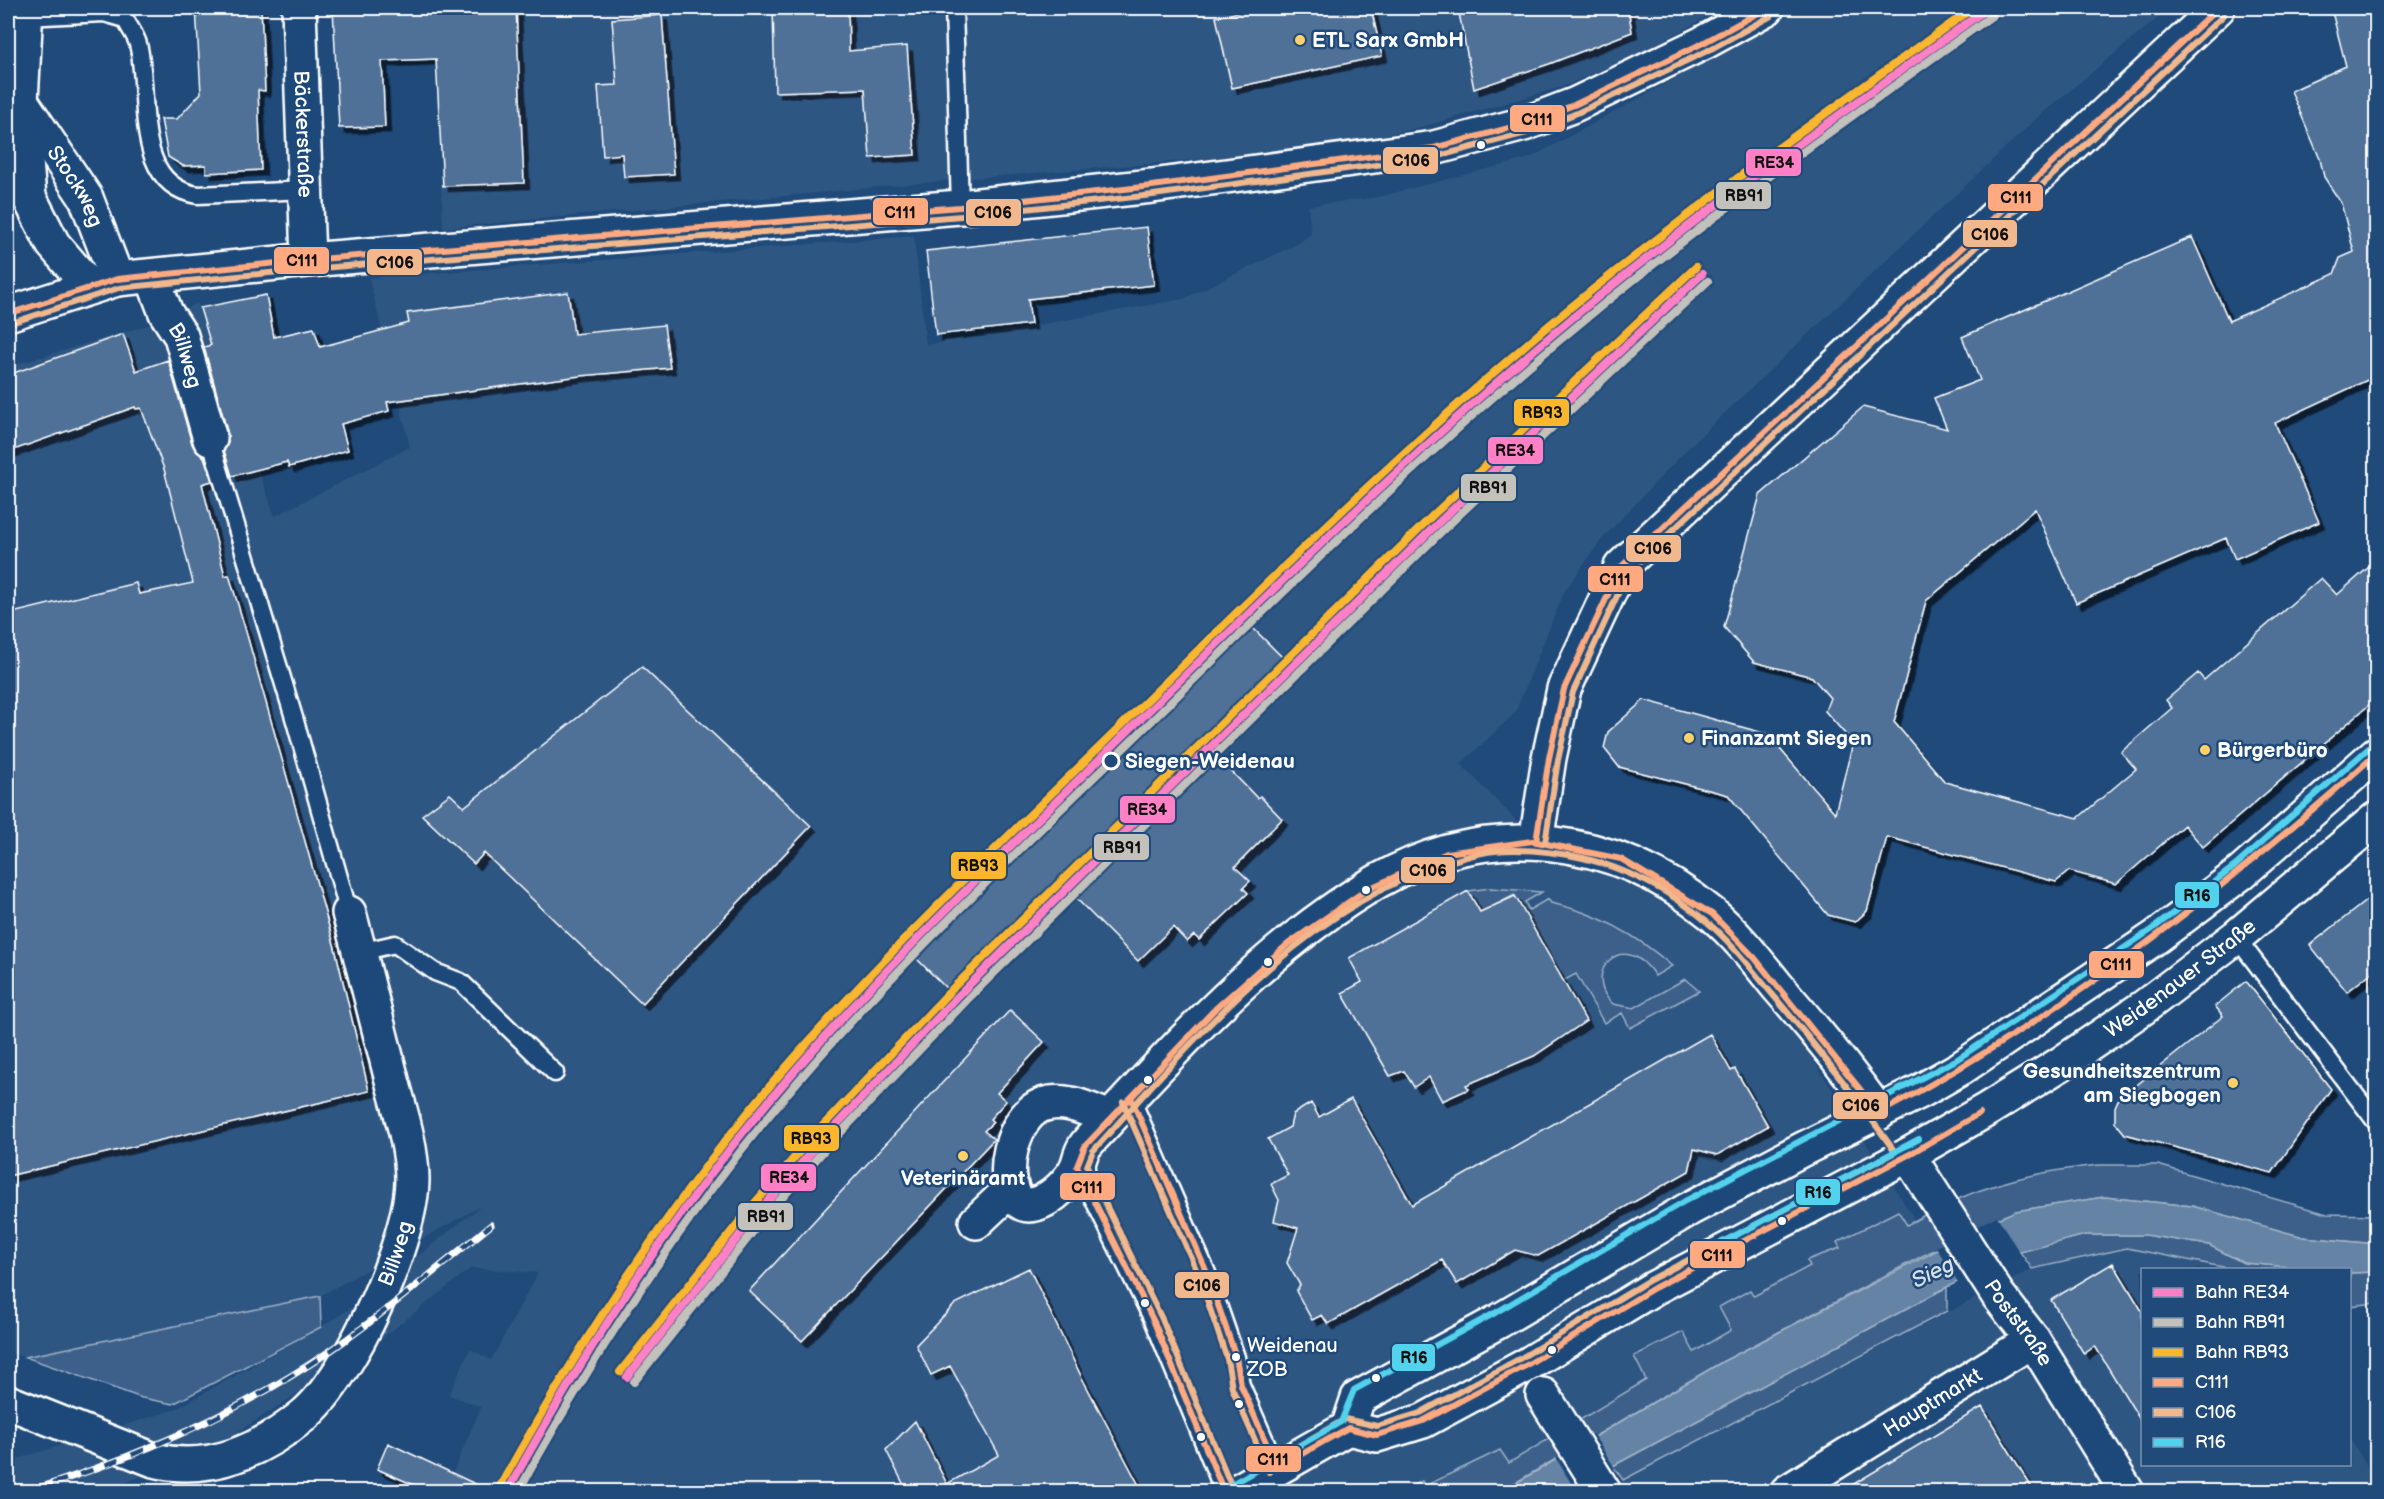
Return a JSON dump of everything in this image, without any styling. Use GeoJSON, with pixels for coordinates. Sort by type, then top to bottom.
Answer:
{"type":"FeatureCollection","features":[{"type":"Feature","properties":{"kind":"street","name":"Bäckerstraße"},"geometry":{"type":"LineString","coordinates":[[299,8],[308,260]]}},
{"type":"Feature","properties":{"kind":"street"},"geometry":{"type":"LineString","coordinates":[[8,314],[103,283],[152,276],[308,260],[960,207],[1195,181],[1434,148],[1524,124],[1574,105],[1692,48],[1767,8]]}},
{"type":"Feature","properties":{"kind":"street"},"geometry":{"type":"LineString","coordinates":[[1536,842],[1549,758],[1564,689],[1621,567],[2218,8]]}},
{"type":"Feature","properties":{"kind":"street","name":"Stockweg"},"geometry":{"type":"LineString","coordinates":[[25,12],[21,101],[29,197],[53,243],[103,283]]}},
{"type":"Feature","properties":{"kind":"street","name":"Stockweg"},"geometry":{"type":"LineString","coordinates":[[8,138],[21,101]]}},
{"type":"Feature","properties":{"kind":"street","name":"Stockweg"},"geometry":{"type":"LineString","coordinates":[[21,101],[86,198],[103,283]]}},
{"type":"Feature","properties":{"kind":"street","name":"Billweg"},"geometry":{"type":"LineString","coordinates":[[152,276],[166,313],[181,336],[210,439]]}},
{"type":"Feature","properties":{"kind":"street"},"geometry":{"type":"LineString","coordinates":[[1236,1491],[1348,1428],[1358,1398],[1498,1321],[1689,1209],[1803,1149],[1879,1113],[1961,1068],[2156,937],[2282,839],[2376,754]]}},
{"type":"Feature","properties":{"kind":"street","name":"Weidenauer Straße"},"geometry":{"type":"LineString","coordinates":[[1348,1428],[1377,1435],[1423,1421],[1525,1366],[1654,1288],[1908,1155],[2062,1063],[2144,1007],[2236,937],[2376,819]]}},
{"type":"Feature","properties":{"kind":"street"},"geometry":{"type":"LineString","coordinates":[[1120,1108],[1059,1102],[1043,1104],[1027,1113],[1016,1130],[1012,1146],[1012,1188],[1017,1199],[1023,1204],[1036,1204],[1050,1197],[1063,1186],[1077,1166],[1085,1146],[1120,1108],[1166,1058],[1301,931],[1380,880],[1435,855],[1481,843],[1536,842],[1578,847],[1627,862],[1653,875],[1713,915],[1741,943],[1822,1038],[1908,1155]]}},
{"type":"Feature","properties":{"kind":"street","name":"Billweg"},"geometry":{"type":"LineString","coordinates":[[8,1402],[154,1460],[177,1466],[219,1462],[266,1440],[305,1414],[334,1378],[367,1325],[388,1277],[405,1221],[412,1178],[403,1124],[349,913]]}},
{"type":"Feature","properties":{"kind":"street","name":"Poststraße"},"geometry":{"type":"LineString","coordinates":[[1908,1155],[2010,1311],[2033,1340],[2127,1491]]}},
{"type":"Feature","properties":{"kind":"street"},"geometry":{"type":"LineString","coordinates":[[976,1222],[1012,1188]]}},
{"type":"Feature","properties":{"kind":"street","name":"Hauptmarkt"},"geometry":{"type":"LineString","coordinates":[[1787,1491],[1840,1475],[2033,1340]]}},
{"type":"Feature","properties":{"kind":"street"},"geometry":{"type":"LineString","coordinates":[[1543,1395],[1604,1491]]}},
{"type":"Feature","properties":{"kind":"lane"},"geometry":{"type":"LineString","coordinates":[[954,8],[960,207]]}},
{"type":"Feature","properties":{"kind":"lane"},"geometry":{"type":"LineString","coordinates":[[25,12],[104,13],[125,19],[138,43],[152,156],[164,179],[181,192],[198,195],[305,190]]}},
{"type":"Feature","properties":{"kind":"lane"},"geometry":{"type":"LineString","coordinates":[[210,439],[295,721],[349,913]]}},
{"type":"Feature","properties":{"kind":"lane"},"geometry":{"type":"LineString","coordinates":[[2236,937],[2376,1122]]}},
{"type":"Feature","properties":{"kind":"lane"},"geometry":{"type":"LineString","coordinates":[[360,952],[395,944],[435,972],[461,982],[555,1073]]}},
{"type":"Feature","properties":{"kind":"lane"},"geometry":{"type":"LineString","coordinates":[[1120,1108],[1207,1273],[1236,1357],[1241,1385],[1277,1468]]}},
{"type":"Feature","properties":{"kind":"lane"},"geometry":{"type":"LineString","coordinates":[[1077,1166],[1154,1322],[1224,1491]]}},
{"type":"Feature","properties":{"kind":"shaded area"},"geometry":{"type":"Polygon","coordinates":[[[433,8],[1723,8],[1644,51],[1562,87],[1418,128],[1293,152],[986,177],[443,228],[433,8]]]}},
{"type":"Feature","properties":{"kind":"shaded area"},"geometry":{"type":"Polygon","coordinates":[[[1803,8],[2170,8],[2039,116],[1691,445],[1602,539],[1564,592],[1515,713],[1461,764],[1537,842],[1622,874],[1709,933],[1805,1047],[1915,1220],[1535,1446],[1465,1491],[445,1491],[481,1407],[449,1395],[470,1349],[491,1360],[538,1273],[471,1268],[380,1340],[235,1434],[119,1486],[100,1491],[8,1491],[8,1462],[176,1409],[359,1303],[481,1206],[320,1296],[25,1357],[8,1353],[8,367],[155,323],[198,303],[275,516],[410,447],[369,278],[914,236],[926,345],[1183,299],[1297,244],[1311,234],[1308,206],[1378,197],[1530,158],[1803,8]]]}},
{"type":"Feature","properties":{"kind":"shaded area"},"geometry":{"type":"Polygon","coordinates":[[[1490,888],[1542,892],[1525,902],[1529,910],[1548,899],[1551,903],[1600,919],[1645,944],[1672,966],[1655,976],[1643,962],[1630,955],[1619,955],[1610,960],[1603,969],[1601,980],[1604,992],[1613,1004],[1634,1008],[1685,979],[1699,991],[1630,1028],[1622,1013],[1604,1023],[1576,974],[1563,981],[1514,895],[1481,913],[1468,891],[1490,888]]]}},
{"type":"Feature","properties":{"kind":"shaded area"},"geometry":{"type":"Polygon","coordinates":[[[2099,1165],[2158,1165],[2327,1214],[2376,1215],[2376,1244],[2303,1237],[2192,1206],[2104,1197],[2016,1211],[1922,1256],[1722,1362],[1501,1491],[1401,1492],[1422,1481],[1425,1486],[1500,1450],[1509,1463],[1646,1380],[1634,1356],[1683,1332],[1694,1352],[1731,1330],[1719,1307],[1750,1290],[1754,1296],[1810,1266],[1807,1260],[1840,1248],[1837,1242],[1898,1211],[1907,1225],[1953,1201],[2000,1184],[2048,1172],[2099,1165]]]}},
{"type":"Feature","properties":{"kind":"shaded area"},"geometry":{"type":"Polygon","coordinates":[[[2085,1235],[2145,1235],[2209,1245],[2244,1263],[2302,1268],[2228,1268],[2127,1248],[2032,1269],[2020,1252],[2085,1235]]]}},
{"type":"Feature","properties":{"kind":"shaded area"},"geometry":{"type":"Polygon","coordinates":[[[2127,1248],[2228,1268],[2141,1268],[2141,1466],[2351,1466],[2351,1441],[2376,1480],[2376,1492],[1600,1492],[2032,1269],[2127,1248]]]}},
{"type":"Feature","properties":{"kind":"shaded area"},"geometry":{"type":"Polygon","coordinates":[[[2376,1272],[2376,1303],[2351,1306],[2351,1273],[2376,1272]]]}},
{"type":"Feature","properties":{"kind":"shaded area"},"geometry":{"type":"Polygon","coordinates":[[[1947,1287],[1947,1311],[1623,1480],[1613,1466],[1947,1287]]]}},
{"type":"Feature","properties":{"kind":"shaded area"},"geometry":{"type":"Polygon","coordinates":[[[320,1296],[321,1327],[173,1404],[142,1398],[25,1357],[320,1296]]]}},
{"type":"Feature","properties":{"kind":"water","name":"Sieg"},"geometry":{"type":"Polygon","coordinates":[[[2104,1197],[2192,1206],[2303,1237],[2376,1244],[2376,1272],[2351,1273],[2351,1268],[2302,1268],[2244,1263],[2209,1245],[2145,1235],[2085,1235],[2020,1252],[1947,1287],[1566,1491],[1501,1492],[1722,1362],[2016,1211],[2104,1197]]]}},
{"type":"Feature","properties":{"kind":"pier"},"geometry":{"type":"Polygon","coordinates":[[[1997,1216],[2021,1255],[1959,1285],[1936,1247],[1997,1216]]]}},
{"type":"Feature","properties":{"kind":"pier"},"geometry":{"type":"Polygon","coordinates":[[[1593,1434],[1615,1468],[1575,1490],[1556,1458],[1593,1434]]]}},
{"type":"Feature","properties":{"kind":"building"},"geometry":{"type":"Polygon","coordinates":[[[196,8],[261,8],[265,91],[258,90],[261,170],[206,173],[206,165],[183,166],[168,157],[161,119],[177,119],[201,93],[196,8]]]}},
{"type":"Feature","properties":{"kind":"building"},"geometry":{"type":"Polygon","coordinates":[[[333,8],[516,8],[524,183],[443,186],[436,59],[382,61],[385,127],[339,128],[333,8]]]}},
{"type":"Feature","properties":{"kind":"building"},"geometry":{"type":"Polygon","coordinates":[[[773,8],[848,8],[849,51],[907,46],[915,155],[870,158],[865,89],[775,92],[773,8]]]}},
{"type":"Feature","properties":{"kind":"building","name":"ETL Sarx GmbH"},"geometry":{"type":"Polygon","coordinates":[[[1258,8],[1371,8],[1382,56],[1232,88],[1216,17],[1258,8]]]}},
{"type":"Feature","properties":{"kind":"building"},"geometry":{"type":"Polygon","coordinates":[[[1458,8],[1628,8],[1632,32],[1549,64],[1474,89],[1458,8]]]}},
{"type":"Feature","properties":{"kind":"building"},"geometry":{"type":"Polygon","coordinates":[[[2331,8],[2376,8],[2376,376],[2275,423],[2319,522],[2235,559],[2226,538],[2076,603],[2035,509],[1926,601],[1894,722],[1945,782],[2078,818],[2136,769],[2121,752],[2172,708],[2166,700],[2198,673],[2204,680],[2321,578],[2337,595],[2376,561],[2376,699],[2203,847],[2184,825],[2116,884],[2069,871],[2056,882],[1887,837],[1867,911],[1855,922],[1828,915],[1728,795],[1619,767],[1604,748],[1608,732],[1644,700],[1767,734],[1835,813],[1853,743],[1825,711],[1830,698],[1812,677],[1754,662],[1724,627],[1760,495],[1863,407],[1947,429],[1934,398],[1980,380],[1962,337],[2192,237],[2229,321],[2334,274],[2340,258],[2354,252],[2341,203],[2324,177],[2320,159],[2291,91],[2346,66],[2331,8]]]}},
{"type":"Feature","properties":{"kind":"building"},"geometry":{"type":"Polygon","coordinates":[[[662,15],[674,174],[624,177],[622,154],[603,156],[598,86],[617,85],[612,19],[662,15]]]}},
{"type":"Feature","properties":{"kind":"building"},"geometry":{"type":"Polygon","coordinates":[[[1147,227],[1154,285],[1028,299],[1031,324],[936,335],[926,251],[1147,227]]]}},
{"type":"Feature","properties":{"kind":"building"},"geometry":{"type":"Polygon","coordinates":[[[568,292],[574,334],[664,325],[670,368],[580,376],[387,402],[389,411],[341,424],[348,450],[289,467],[287,462],[232,476],[224,450],[228,443],[228,434],[204,347],[211,345],[200,308],[266,295],[274,337],[314,328],[320,347],[409,323],[407,313],[568,292]]]}},
{"type":"Feature","properties":{"kind":"building"},"geometry":{"type":"Polygon","coordinates":[[[123,334],[136,371],[168,360],[192,444],[204,457],[212,481],[202,484],[225,576],[229,575],[245,628],[335,948],[369,1091],[8,1176],[8,614],[136,583],[139,594],[193,583],[164,469],[141,408],[136,409],[135,407],[8,452],[8,375],[123,334]]]}},
{"type":"Feature","properties":{"kind":"building"},"geometry":{"type":"Polygon","coordinates":[[[1251,626],[1285,660],[1202,741],[1257,798],[1260,796],[1282,819],[1235,867],[1250,881],[1243,888],[1248,893],[1199,940],[1194,935],[1187,942],[1173,927],[1138,961],[1059,881],[948,990],[914,956],[1251,626]]]}},
{"type":"Feature","properties":{"kind":"building"},"geometry":{"type":"Polygon","coordinates":[[[642,667],[811,826],[642,1004],[484,853],[474,864],[422,815],[450,794],[464,807],[642,667]]]}},
{"type":"Feature","properties":{"kind":"building"},"geometry":{"type":"Polygon","coordinates":[[[1468,891],[1480,912],[1515,896],[1586,1021],[1534,1056],[1466,1085],[1469,1089],[1442,1101],[1429,1077],[1414,1087],[1404,1071],[1390,1076],[1342,993],[1362,982],[1349,958],[1468,891]]]}},
{"type":"Feature","properties":{"kind":"building"},"geometry":{"type":"Polygon","coordinates":[[[2376,893],[2376,969],[2347,992],[2310,945],[2376,893]]]}},
{"type":"Feature","properties":{"kind":"building","name":"Gesundheitszentrum am Siegbogen"},"geometry":{"type":"Polygon","coordinates":[[[2246,981],[2331,1089],[2272,1173],[2125,1134],[2115,1122],[2115,1107],[2118,1100],[2223,1016],[2215,1006],[2246,981]]]}},
{"type":"Feature","properties":{"kind":"building"},"geometry":{"type":"Polygon","coordinates":[[[1010,1010],[1044,1042],[997,1093],[1006,1101],[990,1119],[993,1122],[984,1131],[994,1139],[802,1341],[749,1291],[1010,1010]]]}},
{"type":"Feature","properties":{"kind":"building"},"geometry":{"type":"Polygon","coordinates":[[[1710,1034],[1731,1071],[1735,1069],[1768,1126],[1717,1155],[1694,1149],[1689,1171],[1538,1256],[1515,1250],[1457,1284],[1442,1260],[1328,1324],[1322,1315],[1312,1320],[1296,1291],[1300,1285],[1287,1263],[1298,1228],[1274,1221],[1279,1200],[1271,1184],[1288,1175],[1268,1139],[1290,1127],[1293,1114],[1311,1103],[1319,1117],[1351,1099],[1412,1205],[1710,1034]]]}},
{"type":"Feature","properties":{"kind":"building"},"geometry":{"type":"Polygon","coordinates":[[[2113,1263],[2141,1309],[2141,1421],[2095,1346],[2084,1354],[2051,1300],[2113,1263]]]}},
{"type":"Feature","properties":{"kind":"building"},"geometry":{"type":"Polygon","coordinates":[[[1029,1268],[1082,1378],[1142,1491],[907,1491],[886,1450],[915,1421],[947,1484],[999,1455],[950,1366],[931,1375],[916,1345],[955,1304],[1029,1268]]]}},
{"type":"Feature","properties":{"kind":"building"},"geometry":{"type":"Polygon","coordinates":[[[1982,1407],[2034,1491],[1842,1491],[1982,1407]]]}},
{"type":"Feature","properties":{"kind":"building"},"geometry":{"type":"Polygon","coordinates":[[[388,1443],[488,1491],[428,1491],[377,1469],[388,1443]]]}},
{"type":"Feature","properties":{"kind":"railway"},"geometry":{"type":"LineString","coordinates":[[26,1492],[106,1465],[183,1433],[295,1374],[412,1290],[491,1225]]}},
{"type":"Feature","properties":{"kind":"rail line","name":"RB93"},"geometry":{"type":"LineString","coordinates":[[499,1488],[528,1436],[622,1284],[726,1139],[848,998],[936,907],[1326,526],[1487,378],[1594,288],[1647,247],[1809,126],[1973,8]]}},
{"type":"Feature","properties":{"kind":"rail line","name":"RE34"},"geometry":{"type":"LineString","coordinates":[[507,1492],[567,1388],[630,1287],[735,1142],[814,1049],[943,913],[1383,485],[1547,339],[1709,211],[1988,8]]}},
{"type":"Feature","properties":{"kind":"rail line","name":"RB91"},"geometry":{"type":"LineString","coordinates":[[518,1492],[576,1391],[638,1293],[740,1151],[817,1059],[945,924],[1334,543],[1498,393],[1607,301],[1715,217],[1993,15]]}},
{"type":"Feature","properties":{"kind":"rail line","name":"RB93"},"geometry":{"type":"LineString","coordinates":[[620,1372],[747,1212],[814,1135],[954,987],[1431,517],[1696,267]]}},
{"type":"Feature","properties":{"kind":"rail line","name":"RE34"},"geometry":{"type":"LineString","coordinates":[[627,1377],[754,1217],[821,1141],[960,994],[1437,524],[1702,274]]}},
{"type":"Feature","properties":{"kind":"rail line","name":"RB91"},"geometry":{"type":"LineString","coordinates":[[634,1382],[760,1223],[827,1147],[967,1000],[1443,530],[1708,281]]}},
{"type":"Feature","properties":{"kind":"transit line","name":"C111"},"geometry":{"type":"LineString","coordinates":[[8,314],[117,279],[308,260],[960,207],[1152,186],[1434,148],[1524,124],[1574,105],[1703,43],[1767,8]]}},
{"type":"Feature","properties":{"kind":"transit line","name":"C111"},"geometry":{"type":"LineString","coordinates":[[1536,842],[1549,758],[1564,689],[1621,567],[2218,8]]}},
{"type":"Feature","properties":{"kind":"transit line","name":"C106"},"geometry":{"type":"LineString","coordinates":[[1545,843],[1558,760],[1573,692],[1628,572],[2224,15]]}},
{"type":"Feature","properties":{"kind":"transit line","name":"C106"},"geometry":{"type":"LineString","coordinates":[[11,323],[119,288],[309,269],[961,216],[1153,195],[1435,157],[1526,133],[1577,113],[1707,51],[1771,16]]}},
{"type":"Feature","properties":{"kind":"transit line","name":"R16"},"geometry":{"type":"LineString","coordinates":[[1232,1484],[1341,1422],[1354,1390],[1495,1313],[1685,1201],[1956,1060],[2151,930],[2235,866],[2370,747]]}},
{"type":"Feature","properties":{"kind":"transit line","name":"C111"},"geometry":{"type":"LineString","coordinates":[[1224,1492],[1154,1322],[1077,1166],[1085,1146],[1215,1009],[1288,944],[1366,890],[1447,853],[1532,841],[1621,859],[1712,914],[1754,957],[1879,1113],[1946,1076],[2076,994],[2200,902],[2260,854],[2376,754]]}},
{"type":"Feature","properties":{"kind":"transit line","name":"C106"},"geometry":{"type":"LineString","coordinates":[[1231,1485],[1162,1319],[1087,1166],[1093,1151],[1130,1109],[1210,1023],[1253,982],[1298,944],[1346,910],[1396,882],[1472,855],[1528,850],[1550,852],[1600,863],[1633,875],[1664,891],[1716,930],[1749,966],[1820,1053],[1895,1152],[1650,1280],[1521,1358],[1420,1413],[1377,1426],[1345,1419],[1232,1484]]}},
{"type":"Feature","properties":{"kind":"transit line","name":"C111"},"geometry":{"type":"LineString","coordinates":[[1131,1098],[1207,1273],[1236,1357],[1241,1385],[1277,1468],[1348,1428],[1377,1435],[1423,1421],[1525,1366],[1654,1288],[1908,1155],[1980,1113]]}},
{"type":"Feature","properties":{"kind":"transit line","name":"C106"},"geometry":{"type":"LineString","coordinates":[[1123,1102],[1199,1276],[1227,1359],[1232,1388],[1269,1472]]}},
{"type":"Feature","properties":{"kind":"transit line","name":"R16"},"geometry":{"type":"LineString","coordinates":[[1717,1245],[1919,1139]]}},
{"type":"Feature","properties":{"kind":"place","name":"ETL Sarx GmbH"},"geometry":{"type":"Point","coordinates":[1300,40]}},
{"type":"Feature","properties":{"kind":"place","name":"Finanzamt Siegen"},"geometry":{"type":"Point","coordinates":[1689,738]}},
{"type":"Feature","properties":{"kind":"place","name":"Bürgerbüro"},"geometry":{"type":"Point","coordinates":[2205,750]}},
{"type":"Feature","properties":{"kind":"place","name":"Siegen-Weidenau"},"geometry":{"type":"Point","coordinates":[1111,761]}},
{"type":"Feature","properties":{"kind":"place","name":"Gesundheitszentrum am Siegbogen"},"geometry":{"type":"Point","coordinates":[2233,1083]}},
{"type":"Feature","properties":{"kind":"place","name":"Veterinäramt"},"geometry":{"type":"Point","coordinates":[963,1156]}},
{"type":"Feature","properties":{"kind":"place","name":"Weidenau ZOB"},"geometry":{"type":"Point","coordinates":[1236,1357]}}]}
